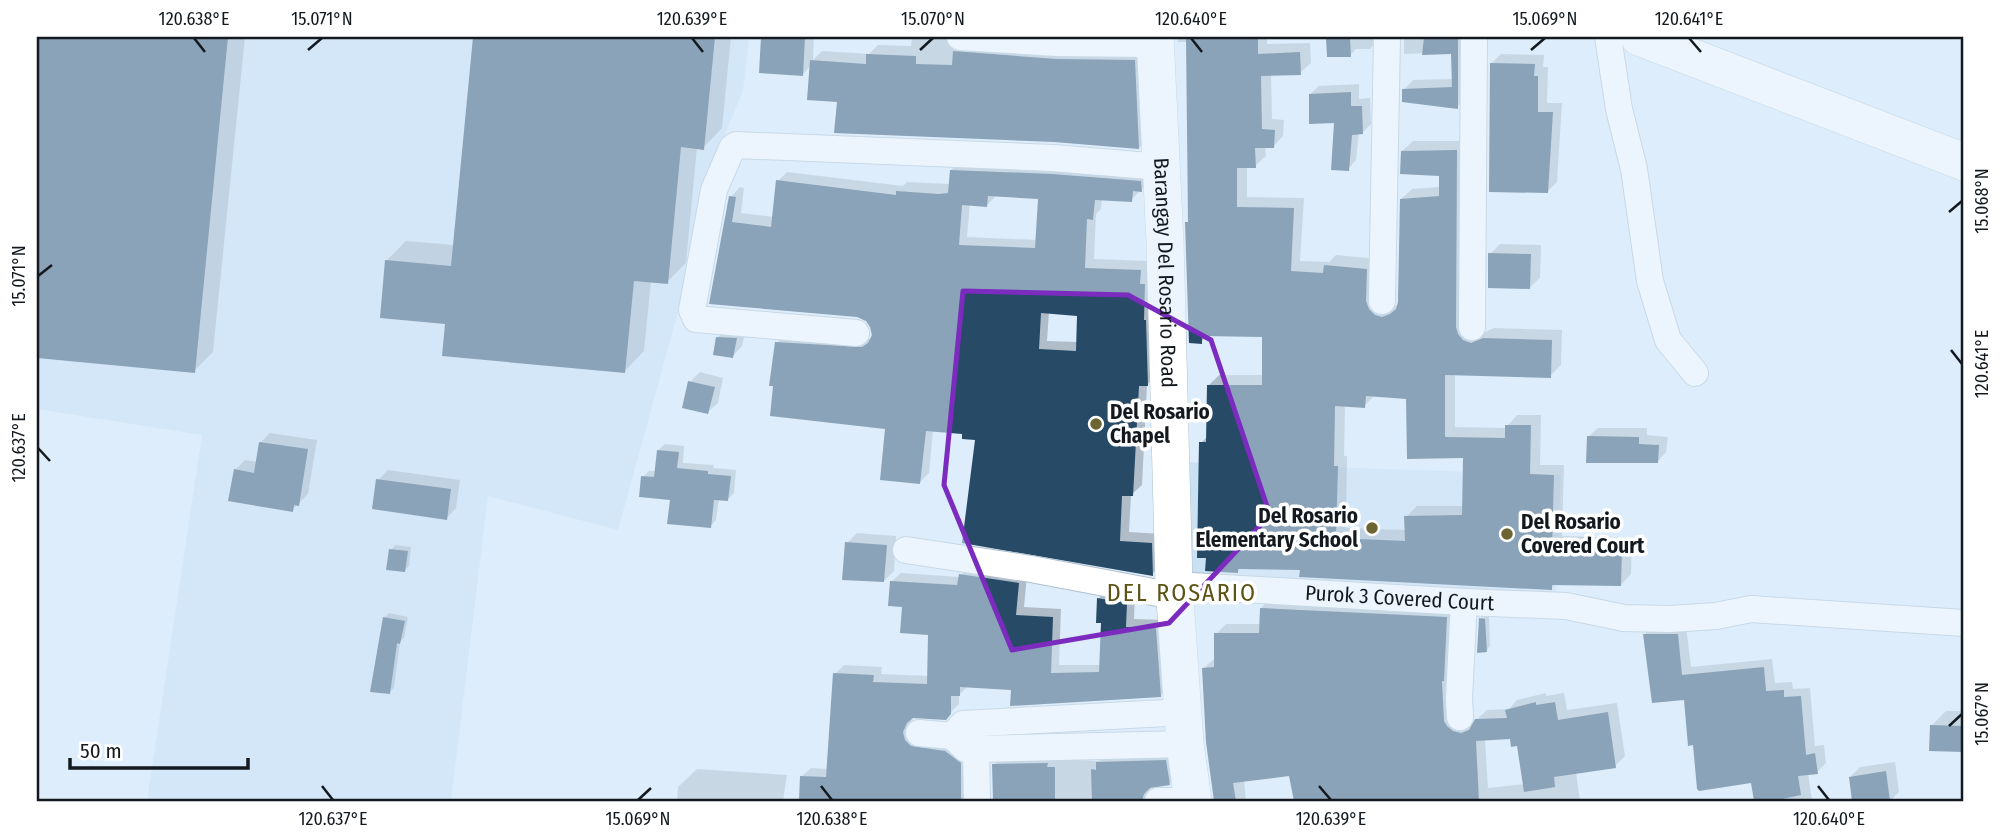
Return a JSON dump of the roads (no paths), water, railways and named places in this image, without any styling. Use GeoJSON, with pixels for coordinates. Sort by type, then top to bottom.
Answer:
{"type":"FeatureCollection","features":[{"type":"Feature","properties":{"kind":"main road"},"geometry":{"type":"LineString","coordinates":[[1639,37],[1964,162]]}},
{"type":"Feature","properties":{"kind":"main road","name":"Barangay Del Rosario Road"},"geometry":{"type":"LineString","coordinates":[[1154,40],[1167,284],[1174,591],[1184,728],[1193,801]]}},
{"type":"Feature","properties":{"kind":"street"},"geometry":{"type":"LineString","coordinates":[[960,37],[1057,43],[1154,40]]}},
{"type":"Feature","properties":{"kind":"street"},"geometry":{"type":"LineString","coordinates":[[1382,301],[1387,37]]}},
{"type":"Feature","properties":{"kind":"street"},"geometry":{"type":"LineString","coordinates":[[1472,327],[1474,37]]}},
{"type":"Feature","properties":{"kind":"street"},"geometry":{"type":"LineString","coordinates":[[1608,37],[1619,109],[1634,170],[1650,281],[1668,340],[1695,373]]}},
{"type":"Feature","properties":{"kind":"street"},"geometry":{"type":"LineString","coordinates":[[856,333],[696,319],[693,316],[714,190],[732,148],[736,145],[1040,157],[1161,167]]}},
{"type":"Feature","properties":{"kind":"street","name":"Purok 3 Covered Court"},"geometry":{"type":"LineString","coordinates":[[906,550],[1174,591],[1566,606],[1624,618],[1693,617],[1751,609],[1964,623]]}},
{"type":"Feature","properties":{"kind":"street"},"geometry":{"type":"LineString","coordinates":[[1460,717],[1464,602]]}},
{"type":"Feature","properties":{"kind":"street"},"geometry":{"type":"LineString","coordinates":[[1935,621],[1964,606]]}},
{"type":"Feature","properties":{"kind":"street"},"geometry":{"type":"LineString","coordinates":[[953,736],[963,724],[970,723],[1184,728]]}},
{"type":"Feature","properties":{"kind":"street"},"geometry":{"type":"LineString","coordinates":[[919,733],[953,736],[966,748],[976,749],[1184,728]]}},
{"type":"Feature","properties":{"kind":"street"},"geometry":{"type":"LineString","coordinates":[[976,749],[976,801]]}},
{"type":"Feature","properties":{"kind":"street"},"geometry":{"type":"LineString","coordinates":[[1158,801],[1193,801]]}},
{"type":"Feature","properties":{"kind":"place","name":"Del Rosario Chapel"},"geometry":{"type":"Point","coordinates":[1096,424]}},
{"type":"Feature","properties":{"kind":"place","name":"Del Rosario Elementary School"},"geometry":{"type":"Point","coordinates":[1372,528]}},
{"type":"Feature","properties":{"kind":"place","name":"Del Rosario Covered Court"},"geometry":{"type":"Point","coordinates":[1507,534]}},
{"type":"Feature","properties":{"kind":"district","name":"DEL ROSARIO"},"geometry":{"type":"Point","coordinates":[1182,593]}}]}
